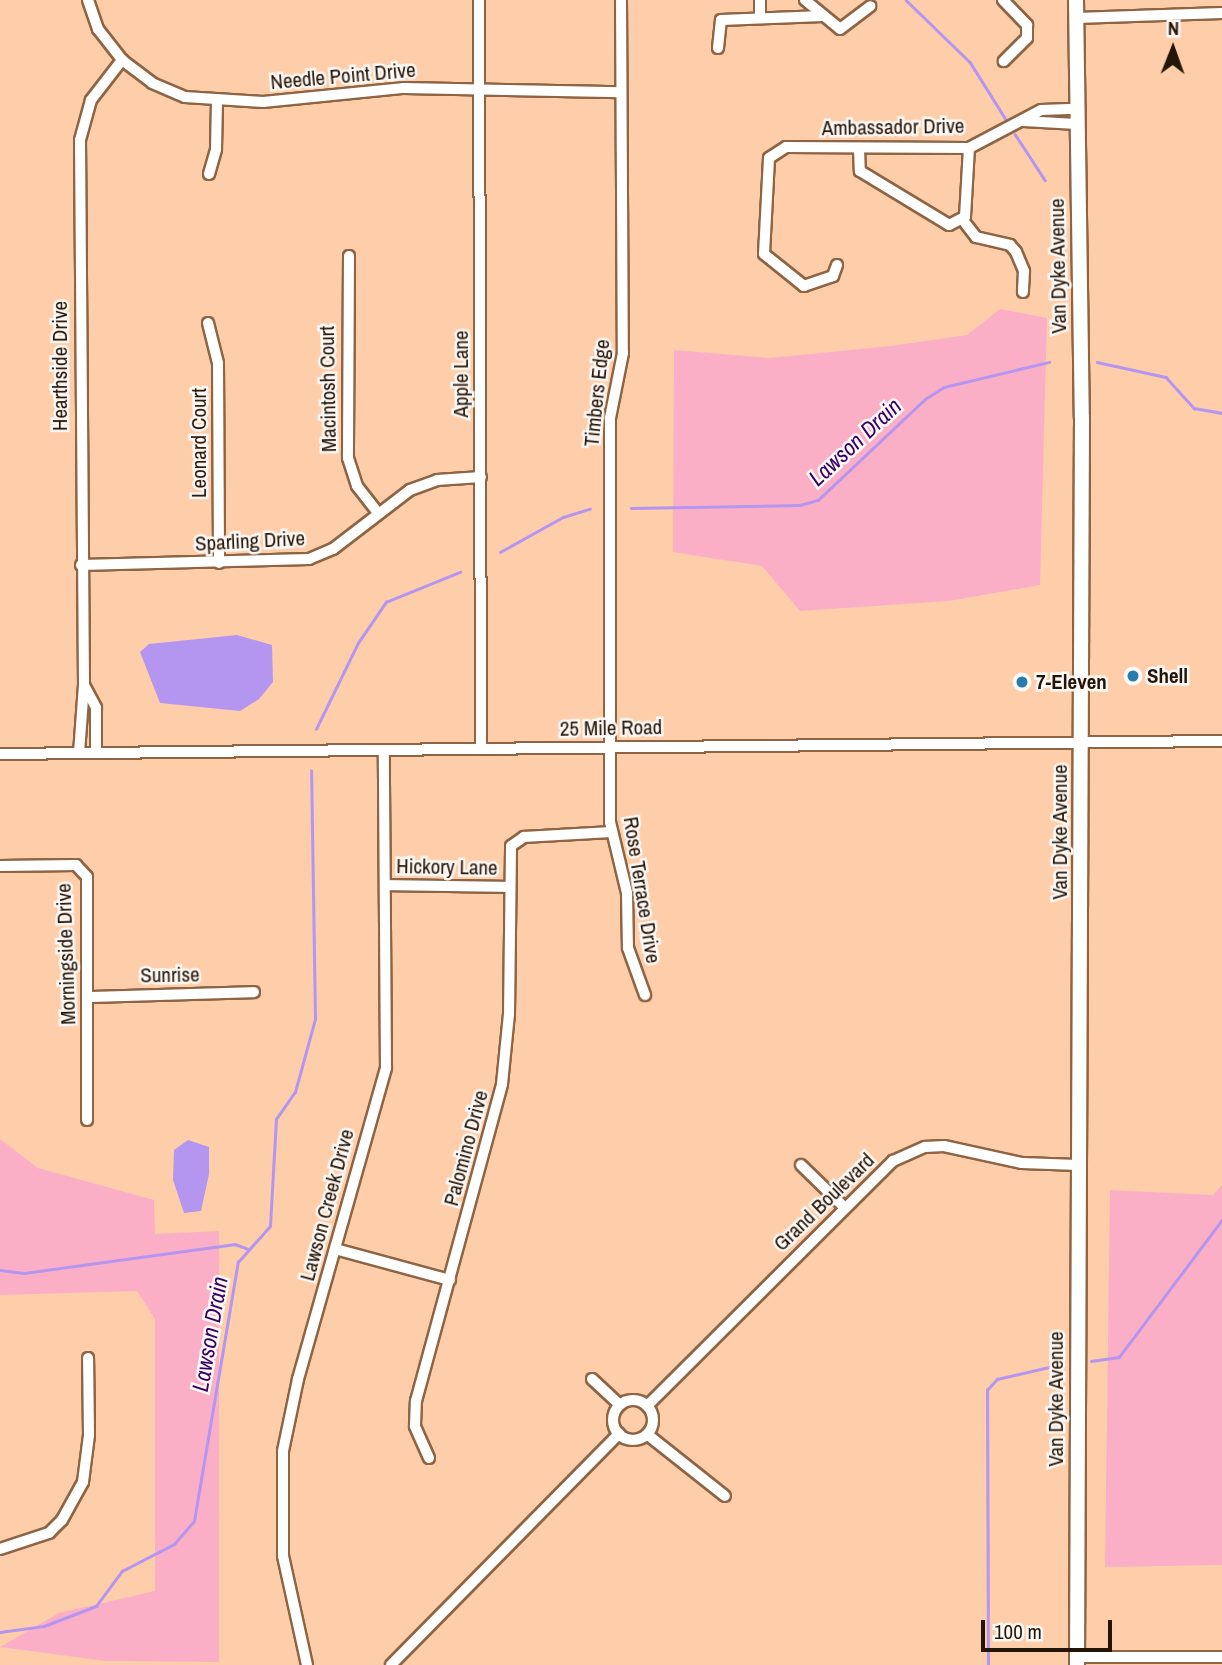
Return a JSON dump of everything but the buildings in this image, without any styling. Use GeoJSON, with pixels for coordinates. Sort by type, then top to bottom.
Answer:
{"type":"FeatureCollection","features":[{"type":"Feature","properties":{"kind":"main road","name":"Van Dyke Avenue"},"geometry":{"type":"LineString","coordinates":[[1076,0],[1082,741],[1077,1661]]}},
{"type":"Feature","properties":{"kind":"street","name":"Needle Point Drive"},"geometry":{"type":"LineString","coordinates":[[88,0],[98,29],[122,60],[167,91],[217,102],[296,100],[372,89],[480,87],[621,92]]}},
{"type":"Feature","properties":{"kind":"street","name":"Apple Lane"},"geometry":{"type":"LineString","coordinates":[[479,0],[481,748]]}},
{"type":"Feature","properties":{"kind":"street","name":"Timbers Edge"},"geometry":{"type":"LineString","coordinates":[[611,747],[610,418],[623,353],[621,0]]}},
{"type":"Feature","properties":{"kind":"street"},"geometry":{"type":"LineString","coordinates":[[760,0],[760,16]]}},
{"type":"Feature","properties":{"kind":"street"},"geometry":{"type":"LineString","coordinates":[[805,0],[840,29],[870,6]]}},
{"type":"Feature","properties":{"kind":"street"},"geometry":{"type":"LineString","coordinates":[[1003,0],[1027,25],[1027,38],[1004,61]]}},
{"type":"Feature","properties":{"kind":"street"},"geometry":{"type":"LineString","coordinates":[[1076,18],[1222,13]]}},
{"type":"Feature","properties":{"kind":"street"},"geometry":{"type":"LineString","coordinates":[[718,48],[721,20],[760,16],[822,16]]}},
{"type":"Feature","properties":{"kind":"street","name":"Hearthside Drive"},"geometry":{"type":"LineString","coordinates":[[79,753],[84,685],[81,565],[80,140],[91,100],[122,60]]}},
{"type":"Feature","properties":{"kind":"street"},"geometry":{"type":"LineString","coordinates":[[209,174],[216,149],[217,102]]}},
{"type":"Feature","properties":{"kind":"street","name":"Ambassador Drive"},"geometry":{"type":"LineString","coordinates":[[837,265],[833,276],[804,286],[764,254],[766,165],[769,158],[786,147],[969,148],[1024,121],[1076,117]]}},
{"type":"Feature","properties":{"kind":"street"},"geometry":{"type":"LineString","coordinates":[[859,148],[860,171],[949,225],[962,219],[967,207],[969,148]]}},
{"type":"Feature","properties":{"kind":"street"},"geometry":{"type":"LineString","coordinates":[[962,219],[976,237],[1010,245],[1016,252],[1024,271],[1023,292]]}},
{"type":"Feature","properties":{"kind":"street","name":"Macintosh Court"},"geometry":{"type":"LineString","coordinates":[[349,256],[347,450],[351,475],[379,513]]}},
{"type":"Feature","properties":{"kind":"street","name":"Leonard Court"},"geometry":{"type":"LineString","coordinates":[[208,323],[218,363],[219,563]]}},
{"type":"Feature","properties":{"kind":"street","name":"Sparling Drive"},"geometry":{"type":"LineString","coordinates":[[81,565],[291,563],[321,556],[427,482],[481,477]]}},
{"type":"Feature","properties":{"kind":"street","name":"Hearthside Drive"},"geometry":{"type":"LineString","coordinates":[[84,685],[96,709],[96,753]]}},
{"type":"Feature","properties":{"kind":"street","name":"25 Mile Road"},"geometry":{"type":"LineString","coordinates":[[0,754],[1222,741]]}},
{"type":"Feature","properties":{"kind":"street","name":"Rose Terrace Drive"},"geometry":{"type":"LineString","coordinates":[[611,747],[611,832],[627,893],[628,948],[645,995]]}},
{"type":"Feature","properties":{"kind":"street","name":"Lawson Creek Drive"},"geometry":{"type":"LineString","coordinates":[[307,1665],[283,1556],[283,1451],[335,1249],[386,1068],[384,750]]}},
{"type":"Feature","properties":{"kind":"street","name":"Palomino Drive"},"geometry":{"type":"LineString","coordinates":[[429,1458],[414,1415],[502,1084],[509,1014],[509,853],[515,840],[611,832]]}},
{"type":"Feature","properties":{"kind":"street","name":"Morningside Drive"},"geometry":{"type":"LineString","coordinates":[[0,866],[76,865],[87,877],[87,1119]]}},
{"type":"Feature","properties":{"kind":"street","name":"Hickory Lane"},"geometry":{"type":"LineString","coordinates":[[385,885],[509,887]]}},
{"type":"Feature","properties":{"kind":"street","name":"Sunrise"},"geometry":{"type":"LineString","coordinates":[[88,997],[254,992]]}},
{"type":"Feature","properties":{"kind":"street","name":"Grand Boulevard"},"geometry":{"type":"LineString","coordinates":[[648,1405],[893,1161],[925,1147],[961,1147],[1022,1163],[1078,1165]]}},
{"type":"Feature","properties":{"kind":"street"},"geometry":{"type":"LineString","coordinates":[[801,1165],[844,1207]]}},
{"type":"Feature","properties":{"kind":"street"},"geometry":{"type":"LineString","coordinates":[[335,1249],[450,1280]]}},
{"type":"Feature","properties":{"kind":"street"},"geometry":{"type":"LineString","coordinates":[[0,1549],[49,1533],[74,1502],[88,1456],[88,1358]]}},
{"type":"Feature","properties":{"kind":"street"},"geometry":{"type":"LineString","coordinates":[[592,1379],[620,1405]]}},
{"type":"Feature","properties":{"kind":"street"},"geometry":{"type":"LineString","coordinates":[[620,1405],[637,1400],[648,1405],[653,1423],[648,1435]]}},
{"type":"Feature","properties":{"kind":"street"},"geometry":{"type":"LineString","coordinates":[[619,1434],[614,1421],[620,1405]]}},
{"type":"Feature","properties":{"kind":"street"},"geometry":{"type":"LineString","coordinates":[[619,1434],[632,1438],[648,1435],[725,1496]]}},
{"type":"Feature","properties":{"kind":"street"},"geometry":{"type":"LineString","coordinates":[[391,1665],[619,1434]]}},
{"type":"Feature","properties":{"kind":"street"},"geometry":{"type":"LineString","coordinates":[[1077,1661],[1222,1657]]}},
{"type":"Feature","properties":{"kind":"shaded area"},"geometry":{"type":"Polygon","coordinates":[[[1000,309],[1047,318],[1040,585],[949,601],[800,611],[762,566],[673,552],[674,350],[770,358],[891,346],[967,335],[1000,309]]]}},
{"type":"Feature","properties":{"kind":"shaded area"},"geometry":{"type":"Polygon","coordinates":[[[237,635],[272,645],[273,682],[259,699],[240,711],[160,703],[140,652],[149,644],[237,635]]]}},
{"type":"Feature","properties":{"kind":"shaded area"},"geometry":{"type":"Polygon","coordinates":[[[0,1139],[38,1168],[154,1200],[155,1234],[219,1231],[219,1662],[106,1661],[0,1647],[59,1613],[155,1591],[155,1319],[137,1291],[0,1295],[0,1139]]]}},
{"type":"Feature","properties":{"kind":"shaded area"},"geometry":{"type":"Polygon","coordinates":[[[188,1140],[209,1147],[209,1174],[201,1211],[184,1213],[173,1180],[174,1150],[188,1140]]]}},
{"type":"Feature","properties":{"kind":"shaded area"},"geometry":{"type":"Polygon","coordinates":[[[1222,1185],[1222,1565],[1105,1567],[1110,1190],[1213,1195],[1222,1185]]]}},
{"type":"Feature","properties":{"kind":"waterway"},"geometry":{"type":"LineString","coordinates":[[906,0],[970,62],[1007,121]]}},
{"type":"Feature","properties":{"kind":"waterway"},"geometry":{"type":"LineString","coordinates":[[1015,134],[1045,180]]}},
{"type":"Feature","properties":{"kind":"waterway","name":"Lawson Drain"},"geometry":{"type":"LineString","coordinates":[[631,508],[800,505],[818,500],[925,399],[944,387],[1049,362]]}},
{"type":"Feature","properties":{"kind":"waterway","name":"Lawson Drain"},"geometry":{"type":"LineString","coordinates":[[1097,362],[1166,377],[1194,408],[1222,413]]}},
{"type":"Feature","properties":{"kind":"waterway","name":"Lawson Drain"},"geometry":{"type":"LineString","coordinates":[[500,552],[563,517],[590,509]]}},
{"type":"Feature","properties":{"kind":"waterway","name":"Lawson Drain"},"geometry":{"type":"LineString","coordinates":[[316,729],[358,643],[386,602],[460,572]]}},
{"type":"Feature","properties":{"kind":"waterway","name":"Lawson Drain"},"geometry":{"type":"LineString","coordinates":[[0,1632],[44,1626],[96,1606],[122,1571],[174,1544],[194,1521],[238,1262],[270,1226],[276,1119],[295,1092],[315,1019],[311,771]]}},
{"type":"Feature","properties":{"kind":"waterway"},"geometry":{"type":"LineString","coordinates":[[1091,1361],[1119,1357],[1222,1220]]}},
{"type":"Feature","properties":{"kind":"waterway"},"geometry":{"type":"LineString","coordinates":[[0,1270],[24,1273],[235,1244],[249,1249]]}},
{"type":"Feature","properties":{"kind":"waterway"},"geometry":{"type":"LineString","coordinates":[[988,1665],[987,1390],[997,1379],[1058,1365]]}},
{"type":"Feature","properties":{"kind":"place","name":"Shell"},"geometry":{"type":"Point","coordinates":[1133,676]}},
{"type":"Feature","properties":{"kind":"place","name":"7-Eleven"},"geometry":{"type":"Point","coordinates":[1022,682]}}]}
